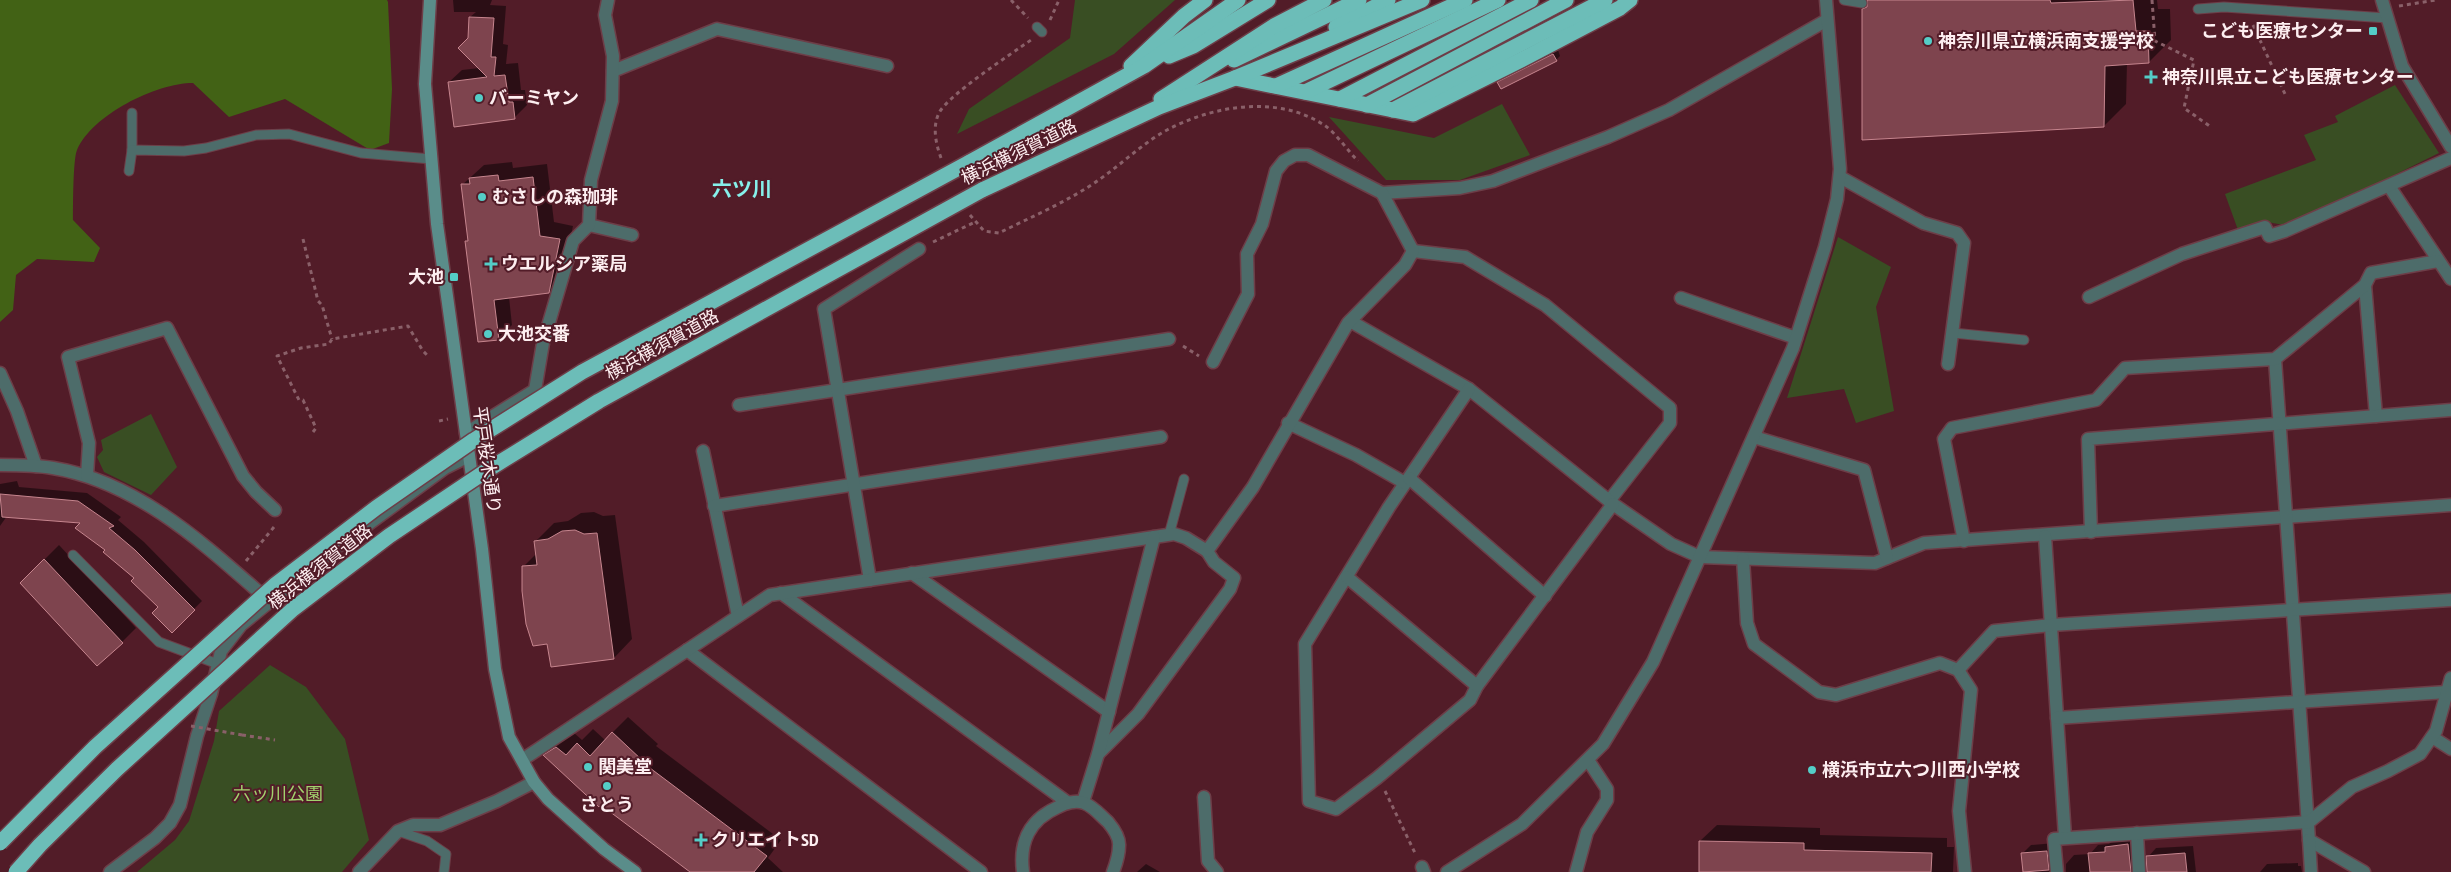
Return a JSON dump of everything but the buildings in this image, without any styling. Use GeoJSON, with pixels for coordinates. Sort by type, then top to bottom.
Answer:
{"type":"FeatureCollection","features":[{"type":"Feature","properties":{"kind":"highway"},"geometry":{"type":"LineString","coordinates":[[1137,66],[1184,16],[1205,0]]}},
{"type":"Feature","properties":{"kind":"highway"},"geometry":{"type":"LineString","coordinates":[[1137,66],[1221,0]]}},
{"type":"Feature","properties":{"kind":"highway","name":"横浜横須賀道路"},"geometry":{"type":"LineString","coordinates":[[0,843],[95,747],[275,585],[384,503],[474,440],[582,372],[1093,94],[1238,0]]}},
{"type":"Feature","properties":{"kind":"highway"},"geometry":{"type":"LineString","coordinates":[[1137,66],[1193,46],[1268,0]]}},
{"type":"Feature","properties":{"kind":"highway"},"geometry":{"type":"LineString","coordinates":[[1128,121],[1274,26],[1309,5],[1324,0]]}},
{"type":"Feature","properties":{"kind":"highway"},"geometry":{"type":"LineString","coordinates":[[1210,67],[1242,58],[1359,0]]}},
{"type":"Feature","properties":{"kind":"highway"},"geometry":{"type":"LineString","coordinates":[[1265,66],[1388,0]]}},
{"type":"Feature","properties":{"kind":"highway","name":"横浜横須賀道路"},"geometry":{"type":"LineString","coordinates":[[16,872],[40,845],[118,768],[286,616],[389,536],[489,468],[599,401],[982,190],[1128,121],[1422,0]]}},
{"type":"Feature","properties":{"kind":"highway"},"geometry":{"type":"LineString","coordinates":[[1276,86],[1465,0]]}},
{"type":"Feature","properties":{"kind":"highway"},"geometry":{"type":"LineString","coordinates":[[1305,92],[1498,0]]}},
{"type":"Feature","properties":{"kind":"highway"},"geometry":{"type":"LineString","coordinates":[[1340,99],[1532,0]]}},
{"type":"Feature","properties":{"kind":"highway"},"geometry":{"type":"LineString","coordinates":[[1366,105],[1566,0]]}},
{"type":"Feature","properties":{"kind":"highway"},"geometry":{"type":"LineString","coordinates":[[1392,110],[1605,0]]}},
{"type":"Feature","properties":{"kind":"highway"},"geometry":{"type":"LineString","coordinates":[[1235,78],[1413,114],[1524,59],[1620,8],[1630,0]]}},
{"type":"Feature","properties":{"kind":"main road","name":"平戸桜木通り"},"geometry":{"type":"LineString","coordinates":[[430,0],[425,84],[437,224],[482,549],[495,669],[510,737],[534,782],[548,799],[597,843],[635,872]]}},
{"type":"Feature","properties":{"kind":"street"},"geometry":{"type":"LineString","coordinates":[[466,433],[535,390],[543,343],[573,241],[589,225],[591,180],[612,101],[613,56],[605,14],[608,0]]}},
{"type":"Feature","properties":{"kind":"street"},"geometry":{"type":"LineString","coordinates":[[1447,872],[1522,824],[1603,744],[1653,662],[1754,437],[1796,338],[1825,247],[1837,198],[1840,177],[1826,0]]}},
{"type":"Feature","properties":{"kind":"street"},"geometry":{"type":"LineString","coordinates":[[2382,0],[2402,66],[2451,147]]}},
{"type":"Feature","properties":{"kind":"street"},"geometry":{"type":"LineString","coordinates":[[1213,362],[1248,294],[1247,254],[1262,224],[1276,172],[1284,161],[1295,155],[1308,155],[1382,193],[1460,188],[1493,181],[1608,137],[1669,110],[1827,20]]}},
{"type":"Feature","properties":{"kind":"street"},"geometry":{"type":"LineString","coordinates":[[613,70],[717,29],[887,66]]}},
{"type":"Feature","properties":{"kind":"street"},"geometry":{"type":"LineString","coordinates":[[2089,297],[2182,254],[2265,227],[2269,236],[2285,231],[2451,158]]}},
{"type":"Feature","properties":{"kind":"street"},"geometry":{"type":"LineString","coordinates":[[1840,177],[1923,223],[1957,232],[1964,243],[1948,364]]}},
{"type":"Feature","properties":{"kind":"street"},"geometry":{"type":"LineString","coordinates":[[2390,186],[2451,279]]}},
{"type":"Feature","properties":{"kind":"street"},"geometry":{"type":"LineString","coordinates":[[1382,193],[1413,251]]}},
{"type":"Feature","properties":{"kind":"street"},"geometry":{"type":"LineString","coordinates":[[589,225],[632,235]]}},
{"type":"Feature","properties":{"kind":"street"},"geometry":{"type":"LineString","coordinates":[[870,580],[824,309],[919,249]]}},
{"type":"Feature","properties":{"kind":"street"},"geometry":{"type":"LineString","coordinates":[[1207,551],[1253,487],[1288,423],[1350,321],[1405,265],[1413,251]]}},
{"type":"Feature","properties":{"kind":"street"},"geometry":{"type":"LineString","coordinates":[[1413,251],[1465,258],[1544,305],[1670,408],[1670,423],[1477,686],[1470,700],[1379,780],[1336,809],[1309,802],[1305,644],[1407,480],[1469,389]]}},
{"type":"Feature","properties":{"kind":"street"},"geometry":{"type":"LineString","coordinates":[[1964,541],[1944,439],[1952,428],[2096,400],[2125,368],[2275,359],[2365,285],[2371,273],[2438,261]]}},
{"type":"Feature","properties":{"kind":"street"},"geometry":{"type":"LineString","coordinates":[[2365,285],[2376,416]]}},
{"type":"Feature","properties":{"kind":"street"},"geometry":{"type":"LineString","coordinates":[[1681,298],[1796,338]]}},
{"type":"Feature","properties":{"kind":"street"},"geometry":{"type":"LineString","coordinates":[[1350,321],[1469,389],[1611,502],[1671,544],[1700,557],[1875,563],[1924,544],[2451,505]]}},
{"type":"Feature","properties":{"kind":"street"},"geometry":{"type":"LineString","coordinates":[[87,476],[89,443],[68,357],[167,328],[243,476],[274,510]]}},
{"type":"Feature","properties":{"kind":"street"},"geometry":{"type":"LineString","coordinates":[[738,405],[1169,340]]}},
{"type":"Feature","properties":{"kind":"street"},"geometry":{"type":"LineString","coordinates":[[2275,359],[2309,822],[2311,872]]}},
{"type":"Feature","properties":{"kind":"street"},"geometry":{"type":"LineString","coordinates":[[0,373],[17,410],[36,466]]}},
{"type":"Feature","properties":{"kind":"street"},"geometry":{"type":"LineString","coordinates":[[2091,532],[2088,439],[2451,410]]}},
{"type":"Feature","properties":{"kind":"street"},"geometry":{"type":"LineString","coordinates":[[1288,423],[1407,480],[1544,596]]}},
{"type":"Feature","properties":{"kind":"street"},"geometry":{"type":"LineString","coordinates":[[714,506],[1160,437]]}},
{"type":"Feature","properties":{"kind":"street"},"geometry":{"type":"LineString","coordinates":[[1754,437],[1864,470],[1887,558]]}},
{"type":"Feature","properties":{"kind":"street"},"geometry":{"type":"LineString","coordinates":[[703,451],[738,616]]}},
{"type":"Feature","properties":{"kind":"street"},"geometry":{"type":"LineString","coordinates":[[110,872],[155,838],[170,823],[180,805],[221,651],[241,625],[268,601],[445,468],[469,456]]}},
{"type":"Feature","properties":{"kind":"street"},"geometry":{"type":"LineString","coordinates":[[0,465],[36,466],[87,476],[126,493],[164,515],[192,535],[268,601]]}},
{"type":"Feature","properties":{"kind":"street"},"geometry":{"type":"LineString","coordinates":[[522,760],[770,595],[1174,534],[1186,538],[1207,551],[1214,562],[1234,578],[1230,589],[1138,714],[1098,754]]}},
{"type":"Feature","properties":{"kind":"street"},"geometry":{"type":"LineString","coordinates":[[2045,536],[2065,837]]}},
{"type":"Feature","properties":{"kind":"street"},"geometry":{"type":"LineString","coordinates":[[1083,802],[1098,754],[1154,537]]}},
{"type":"Feature","properties":{"kind":"street"},"geometry":{"type":"LineString","coordinates":[[1743,559],[1747,623],[1754,644],[1819,692],[1836,695],[1940,663],[1958,670],[1971,690],[1959,812],[1965,872]]}},
{"type":"Feature","properties":{"kind":"street"},"geometry":{"type":"LineString","coordinates":[[912,573],[1109,712]]}},
{"type":"Feature","properties":{"kind":"street"},"geometry":{"type":"LineString","coordinates":[[1347,577],[1477,686]]}},
{"type":"Feature","properties":{"kind":"street"},"geometry":{"type":"LineString","coordinates":[[781,593],[1067,802]]}},
{"type":"Feature","properties":{"kind":"street"},"geometry":{"type":"LineString","coordinates":[[1958,670],[1994,631],[2051,625],[2451,600]]}},
{"type":"Feature","properties":{"kind":"street"},"geometry":{"type":"LineString","coordinates":[[687,650],[981,872]]}},
{"type":"Feature","properties":{"kind":"street"},"geometry":{"type":"LineString","coordinates":[[2057,872],[2054,839],[2309,822],[2352,786],[2388,771],[2420,754],[2436,731],[2451,678]]}},
{"type":"Feature","properties":{"kind":"street"},"geometry":{"type":"LineString","coordinates":[[2057,718],[2447,692]]}},
{"type":"Feature","properties":{"kind":"street"},"geometry":{"type":"LineString","coordinates":[[2432,737],[2451,748]]}},
{"type":"Feature","properties":{"kind":"street"},"geometry":{"type":"LineString","coordinates":[[1576,872],[1587,832],[1607,800],[1607,789],[1588,760]]}},
{"type":"Feature","properties":{"kind":"street"},"geometry":{"type":"LineString","coordinates":[[359,872],[398,831],[413,825],[440,825],[497,801],[534,782]]}},
{"type":"Feature","properties":{"kind":"street"},"geometry":{"type":"LineString","coordinates":[[1204,797],[1208,861],[1217,872]]}},
{"type":"Feature","properties":{"kind":"street"},"geometry":{"type":"LineString","coordinates":[[1023,872],[1021,854],[1024,840],[1035,822],[1048,811],[1067,802],[1083,802],[1098,812],[1114,829],[1120,844],[1113,872]]}},
{"type":"Feature","properties":{"kind":"street"},"geometry":{"type":"LineString","coordinates":[[2137,833],[2139,872]]}},
{"type":"Feature","properties":{"kind":"street"},"geometry":{"type":"LineString","coordinates":[[2309,840],[2364,872]]}},
{"type":"Feature","properties":{"kind":"lane"},"geometry":{"type":"LineString","coordinates":[[1844,0],[1862,3]]}},
{"type":"Feature","properties":{"kind":"lane"},"geometry":{"type":"LineString","coordinates":[[2198,9],[2224,7],[2387,18]]}},
{"type":"Feature","properties":{"kind":"lane"},"geometry":{"type":"LineString","coordinates":[[129,171],[132,150],[132,113]]}},
{"type":"Feature","properties":{"kind":"lane"},"geometry":{"type":"LineString","coordinates":[[132,150],[184,151],[206,148],[256,136],[289,134],[361,154],[431,158]]}},
{"type":"Feature","properties":{"kind":"lane"},"geometry":{"type":"LineString","coordinates":[[1953,334],[2024,340]]}},
{"type":"Feature","properties":{"kind":"lane"},"geometry":{"type":"LineString","coordinates":[[1169,535],[1184,479]]}},
{"type":"Feature","properties":{"kind":"lane"},"geometry":{"type":"LineString","coordinates":[[73,555],[159,642],[218,664]]}},
{"type":"Feature","properties":{"kind":"lane"},"geometry":{"type":"LineString","coordinates":[[398,831],[427,841],[446,854],[444,872]]}},
{"type":"Feature","properties":{"kind":"path"},"geometry":{"type":"LineString","coordinates":[[1011,0],[1040,30]]}},
{"type":"Feature","properties":{"kind":"path"},"geometry":{"type":"LineString","coordinates":[[941,158],[936,142],[936,124],[940,112],[950,99],[1040,30],[1059,0]]}},
{"type":"Feature","properties":{"kind":"path"},"geometry":{"type":"LineString","coordinates":[[2152,0],[2155,41],[2194,60],[2184,108],[2211,127]]}},
{"type":"Feature","properties":{"kind":"path"},"geometry":{"type":"LineString","coordinates":[[2418,4],[2436,0]]}},
{"type":"Feature","properties":{"kind":"path"},"geometry":{"type":"LineString","coordinates":[[2253,25],[2285,94]]}},
{"type":"Feature","properties":{"kind":"path"},"geometry":{"type":"LineString","coordinates":[[972,218],[984,231],[999,233],[1099,180],[1133,152],[1168,130],[1198,116],[1232,107],[1271,107],[1298,111],[1325,126],[1358,162]]}},
{"type":"Feature","properties":{"kind":"path"},"geometry":{"type":"LineString","coordinates":[[919,249],[975,222]]}},
{"type":"Feature","properties":{"kind":"path"},"geometry":{"type":"LineString","coordinates":[[303,239],[318,301],[322,305],[332,340]]}},
{"type":"Feature","properties":{"kind":"path"},"geometry":{"type":"LineString","coordinates":[[313,432],[316,428],[303,400],[299,400],[277,356],[301,348],[329,344],[332,340],[408,326],[422,351],[429,357]]}},
{"type":"Feature","properties":{"kind":"path"},"geometry":{"type":"LineString","coordinates":[[1169,340],[1213,362]]}},
{"type":"Feature","properties":{"kind":"path"},"geometry":{"type":"LineString","coordinates":[[236,573],[276,524]]}},
{"type":"Feature","properties":{"kind":"path"},"geometry":{"type":"LineString","coordinates":[[188,726],[275,740]]}},
{"type":"Feature","properties":{"kind":"path"},"geometry":{"type":"LineString","coordinates":[[1379,780],[1423,869]]}},
{"type":"Feature","properties":{"kind":"green space"},"geometry":{"type":"Polygon","coordinates":[[[0,0],[387,0],[392,89],[389,143],[370,150],[285,99],[229,117],[193,83],[178,84],[144,95],[111,113],[96,125],[77,150],[74,173],[73,220],[100,248],[94,262],[37,259],[16,275],[13,310],[0,322],[0,0]]]}},
{"type":"Feature","properties":{"kind":"green space"},"geometry":{"type":"Polygon","coordinates":[[[1075,0],[1175,0],[1114,54],[957,134],[969,109],[1070,38],[1075,0]]]}},
{"type":"Feature","properties":{"kind":"green space"},"geometry":{"type":"Polygon","coordinates":[[[2395,85],[2439,153],[2354,195],[2284,225],[2267,222],[2238,230],[2225,194],[2316,160],[2304,135],[2338,122],[2335,116],[2395,85]]]}},
{"type":"Feature","properties":{"kind":"green space"},"geometry":{"type":"Polygon","coordinates":[[[1502,104],[1530,155],[1460,180],[1386,180],[1329,117],[1434,138],[1502,104]]]}},
{"type":"Feature","properties":{"kind":"green space"},"geometry":{"type":"Polygon","coordinates":[[[1838,237],[1891,267],[1876,307],[1894,411],[1856,423],[1844,389],[1787,398],[1838,237]]]}},
{"type":"Feature","properties":{"kind":"green space"},"geometry":{"type":"Polygon","coordinates":[[[151,414],[177,467],[151,495],[104,472],[97,457],[103,450],[101,440],[151,414]]]}},
{"type":"Feature","properties":{"kind":"green space","name":"六ッ川公園"},"geometry":{"type":"Polygon","coordinates":[[[270,665],[306,687],[345,739],[369,840],[342,872],[137,872],[175,840],[189,821],[214,741],[219,711],[270,665]]]}},
{"type":"Feature","properties":{"kind":"place","name":"こども医療センター"},"geometry":{"type":"Point","coordinates":[2373,31]}},
{"type":"Feature","properties":{"kind":"place","name":"神奈川県立横浜南支援学校"},"geometry":{"type":"Point","coordinates":[1928,41]}},
{"type":"Feature","properties":{"kind":"place","name":"神奈川県立こども医療センター"},"geometry":{"type":"Point","coordinates":[2151,77]}},
{"type":"Feature","properties":{"kind":"place","name":"バーミヤン"},"geometry":{"type":"Point","coordinates":[479,98]}},
{"type":"Feature","properties":{"kind":"place","name":"むさしの森珈琲"},"geometry":{"type":"Point","coordinates":[482,197]}},
{"type":"Feature","properties":{"kind":"place","name":"ウエルシア薬局"},"geometry":{"type":"Point","coordinates":[491,264]}},
{"type":"Feature","properties":{"kind":"place","name":"大池"},"geometry":{"type":"Point","coordinates":[454,277]}},
{"type":"Feature","properties":{"kind":"place","name":"大池交番"},"geometry":{"type":"Point","coordinates":[488,334]}},
{"type":"Feature","properties":{"kind":"place","name":"関美堂"},"geometry":{"type":"Point","coordinates":[588,767]}},
{"type":"Feature","properties":{"kind":"place","name":"横浜市立六つ川西小学校"},"geometry":{"type":"Point","coordinates":[1812,770]}},
{"type":"Feature","properties":{"kind":"place","name":"さとう"},"geometry":{"type":"Point","coordinates":[607,786]}},
{"type":"Feature","properties":{"kind":"place","name":"クリエイトSD"},"geometry":{"type":"Point","coordinates":[701,840]}},
{"type":"Feature","properties":{"kind":"district","name":"六ツ川"},"geometry":{"type":"Point","coordinates":[742,189]}}]}
